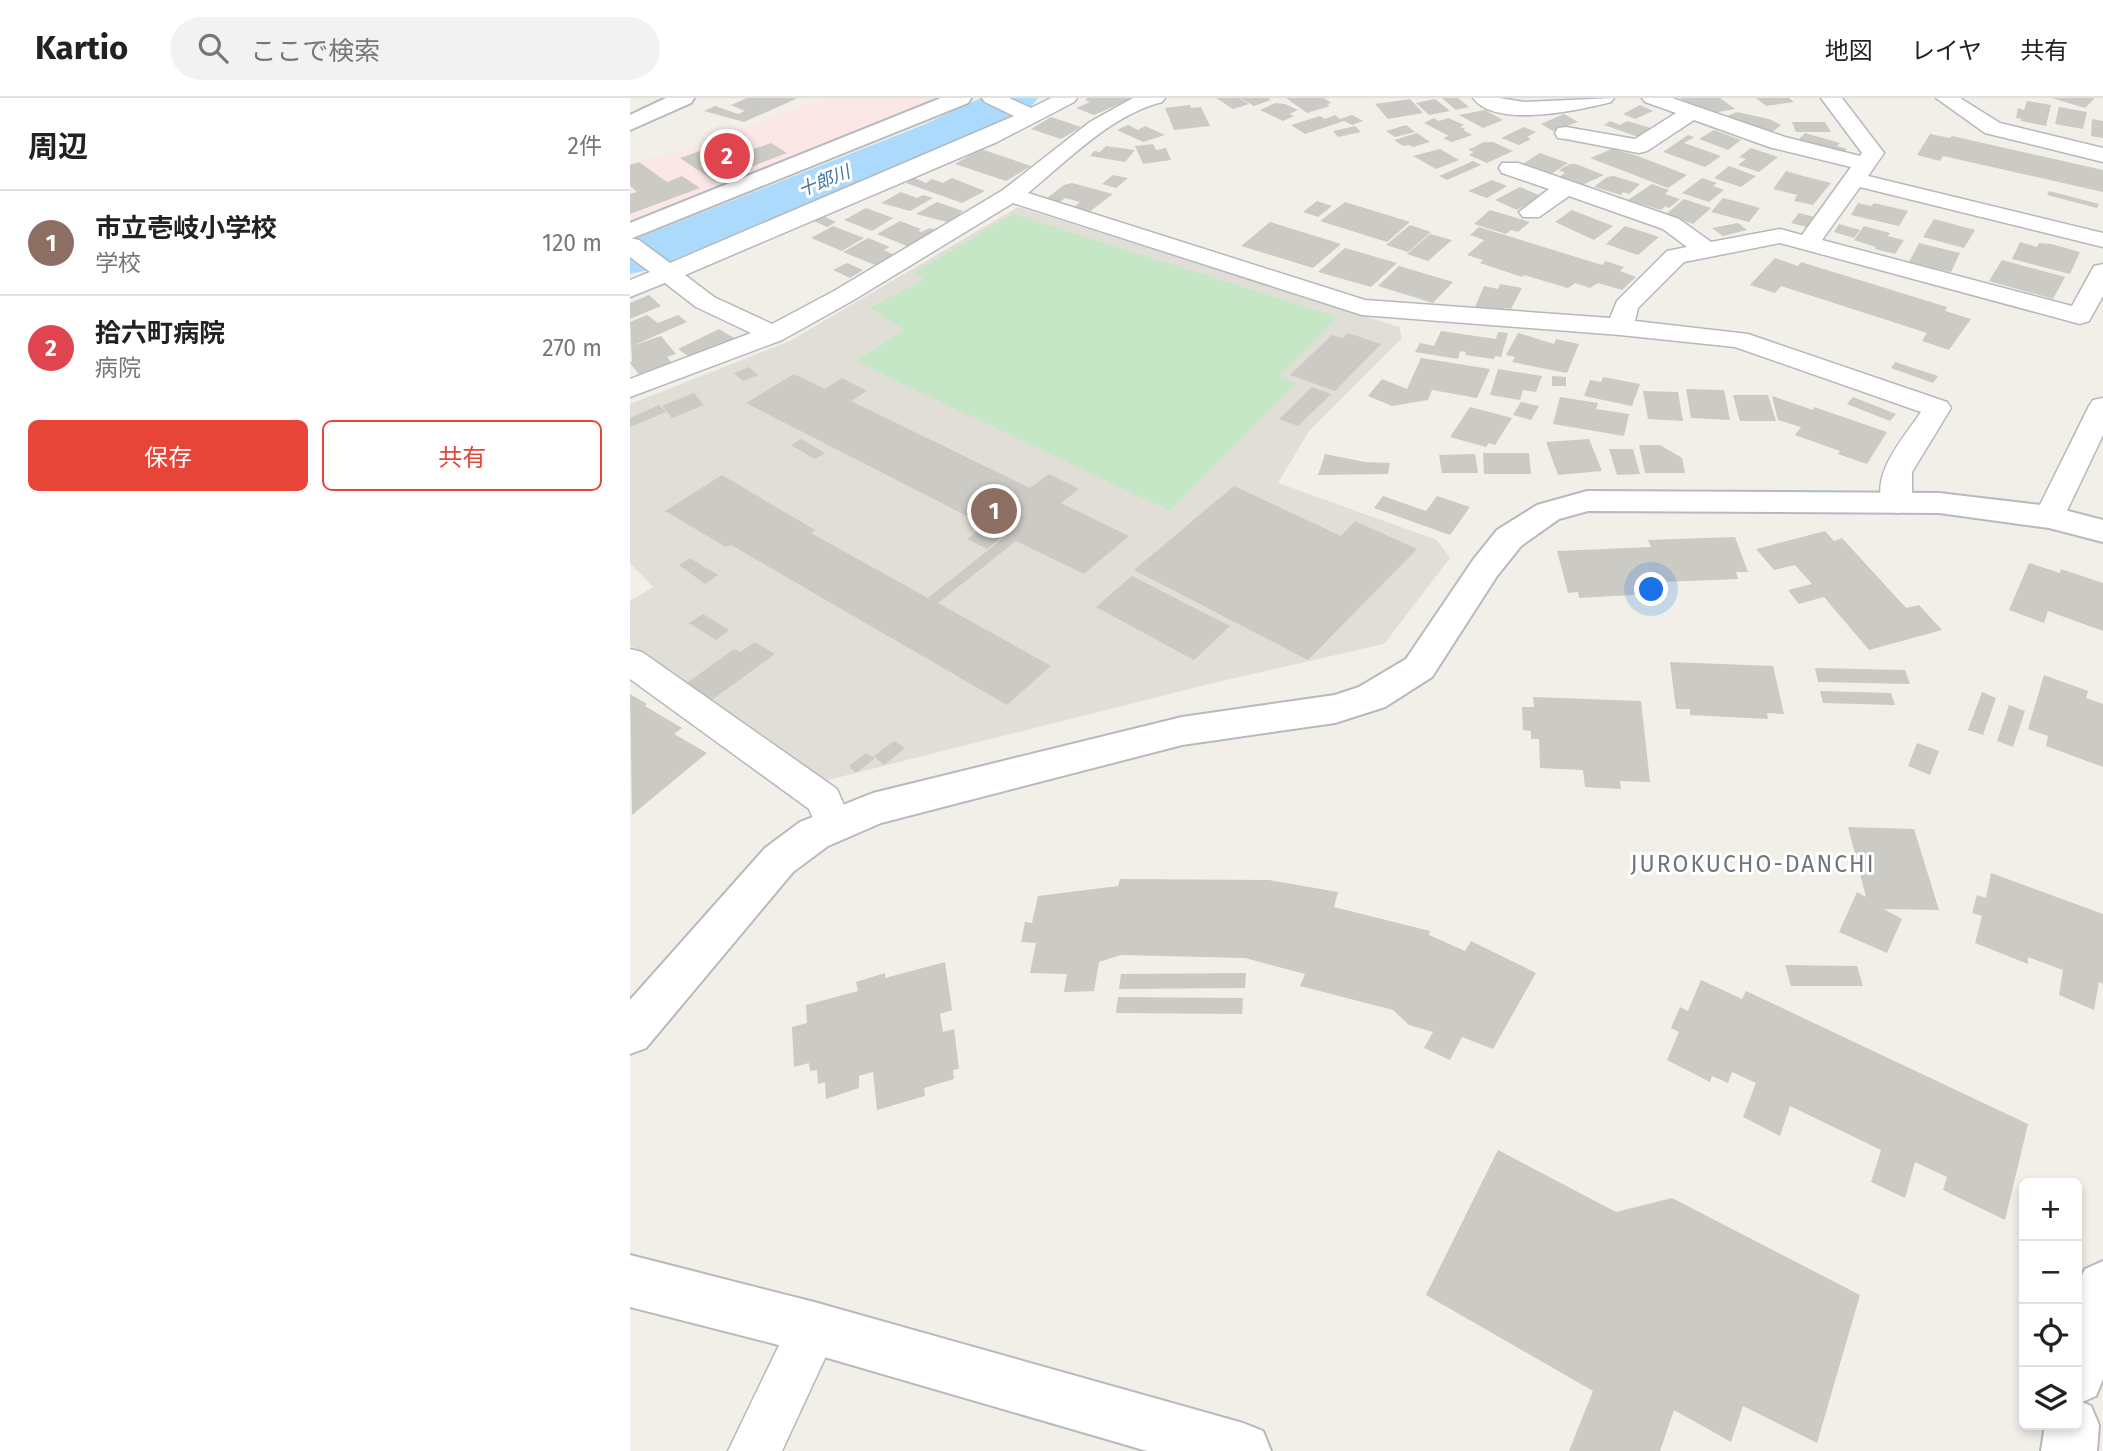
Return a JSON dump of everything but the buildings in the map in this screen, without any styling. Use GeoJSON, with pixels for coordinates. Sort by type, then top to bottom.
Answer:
{"type":"FeatureCollection","features":[{"type":"Feature","properties":{"kind":"street"},"geometry":{"type":"LineString","coordinates":[[630,123],[683,98]]}},
{"type":"Feature","properties":{"kind":"street"},"geometry":{"type":"LineString","coordinates":[[630,232],[960,98]]}},
{"type":"Feature","properties":{"kind":"street"},"geometry":{"type":"LineString","coordinates":[[992,98],[1029,115]]}},
{"type":"Feature","properties":{"kind":"street"},"geometry":{"type":"LineString","coordinates":[[630,289],[989,137],[1067,98]]}},
{"type":"Feature","properties":{"kind":"street"},"geometry":{"type":"LineString","coordinates":[[630,389],[773,334],[935,242],[1011,195],[1097,126],[1143,101],[1155,98]]}},
{"type":"Feature","properties":{"kind":"street"},"geometry":{"type":"LineString","coordinates":[[1483,98],[1493,105],[1554,109],[1604,98]]}},
{"type":"Feature","properties":{"kind":"street"},"geometry":{"type":"LineString","coordinates":[[1652,98],[1860,171],[2103,240]]}},
{"type":"Feature","properties":{"kind":"street"},"geometry":{"type":"LineString","coordinates":[[1808,243],[1873,153],[1831,98]]}},
{"type":"Feature","properties":{"kind":"street"},"geometry":{"type":"LineString","coordinates":[[1946,98],[1993,128],[2103,155]]}},
{"type":"Feature","properties":{"kind":"street"},"geometry":{"type":"LineString","coordinates":[[1566,133],[1639,146],[1692,112]]}},
{"type":"Feature","properties":{"kind":"street"},"geometry":{"type":"LineString","coordinates":[[1510,168],[1671,224],[1707,250]]}},
{"type":"Feature","properties":{"kind":"street"},"geometry":{"type":"LineString","coordinates":[[1531,212],[1567,187]]}},
{"type":"Feature","properties":{"kind":"street"},"geometry":{"type":"LineString","coordinates":[[1011,195],[1362,307],[1620,327],[1739,340],[1937,408],[1897,472],[1897,503]]}},
{"type":"Feature","properties":{"kind":"street"},"geometry":{"type":"LineString","coordinates":[[1620,327],[1626,306],[1676,256],[1780,236],[2080,316],[2103,271]]}},
{"type":"Feature","properties":{"kind":"street"},"geometry":{"type":"LineString","coordinates":[[630,245],[705,302],[773,334]]}},
{"type":"Feature","properties":{"kind":"street"},"geometry":{"type":"LineString","coordinates":[[2049,517],[2103,406]]}},
{"type":"Feature","properties":{"kind":"street"},"geometry":{"type":"LineString","coordinates":[[630,1032],[645,994],[779,860],[814,834],[873,809],[1182,732],[1335,709],[1372,697],[1419,668],[1485,568],[1509,538],[1548,512],[1587,501],[1938,503],[2049,517],[2103,531]]}},
{"type":"Feature","properties":{"kind":"street"},"geometry":{"type":"LineString","coordinates":[[630,662],[824,800],[834,826]]}},
{"type":"Feature","properties":{"kind":"street"},"geometry":{"type":"LineString","coordinates":[[630,1281],[814,1328],[1243,1451]]}},
{"type":"Feature","properties":{"kind":"street"},"geometry":{"type":"LineString","coordinates":[[2079,1367],[2085,1324],[2103,1286]]}},
{"type":"Feature","properties":{"kind":"street"},"geometry":{"type":"LineString","coordinates":[[754,1451],[814,1328]]}},
{"type":"Feature","properties":{"kind":"street"},"geometry":{"type":"LineString","coordinates":[[2069,1451],[2071,1430]]}},
{"type":"Feature","properties":{"kind":"shaded area"},"geometry":{"type":"Polygon","coordinates":[[[823,98],[941,98],[630,220],[630,163],[689,149],[823,98]]]}},
{"type":"Feature","properties":{"kind":"shaded area"},"geometry":{"type":"Polygon","coordinates":[[[1018,207],[1399,327],[1402,338],[1309,431],[1278,483],[1437,540],[1450,558],[1384,644],[1209,684],[824,781],[630,645],[630,601],[653,587],[630,563],[630,404],[790,341],[1018,207]]]}},
{"type":"Feature","properties":{"kind":"green space"},"geometry":{"type":"Polygon","coordinates":[[[1013,214],[1337,317],[1280,377],[1296,383],[1170,511],[855,361],[904,330],[870,308],[924,279],[914,273],[1013,214]]]}},
{"type":"Feature","properties":{"kind":"waterway","name":"十郎川"},"geometry":{"type":"LineString","coordinates":[[630,259],[939,135],[1016,98]]}},
{"type":"Feature","properties":{"kind":"place","name":"拾六町病院"},"geometry":{"type":"Point","coordinates":[727,156]}},
{"type":"Feature","properties":{"kind":"place","name":"市立壱岐小学校"},"geometry":{"type":"Point","coordinates":[994,511]}},
{"type":"Feature","properties":{"kind":"district","name":"JUROKUCHO-DANCHI"},"geometry":{"type":"Point","coordinates":[1753,864]}}]}
